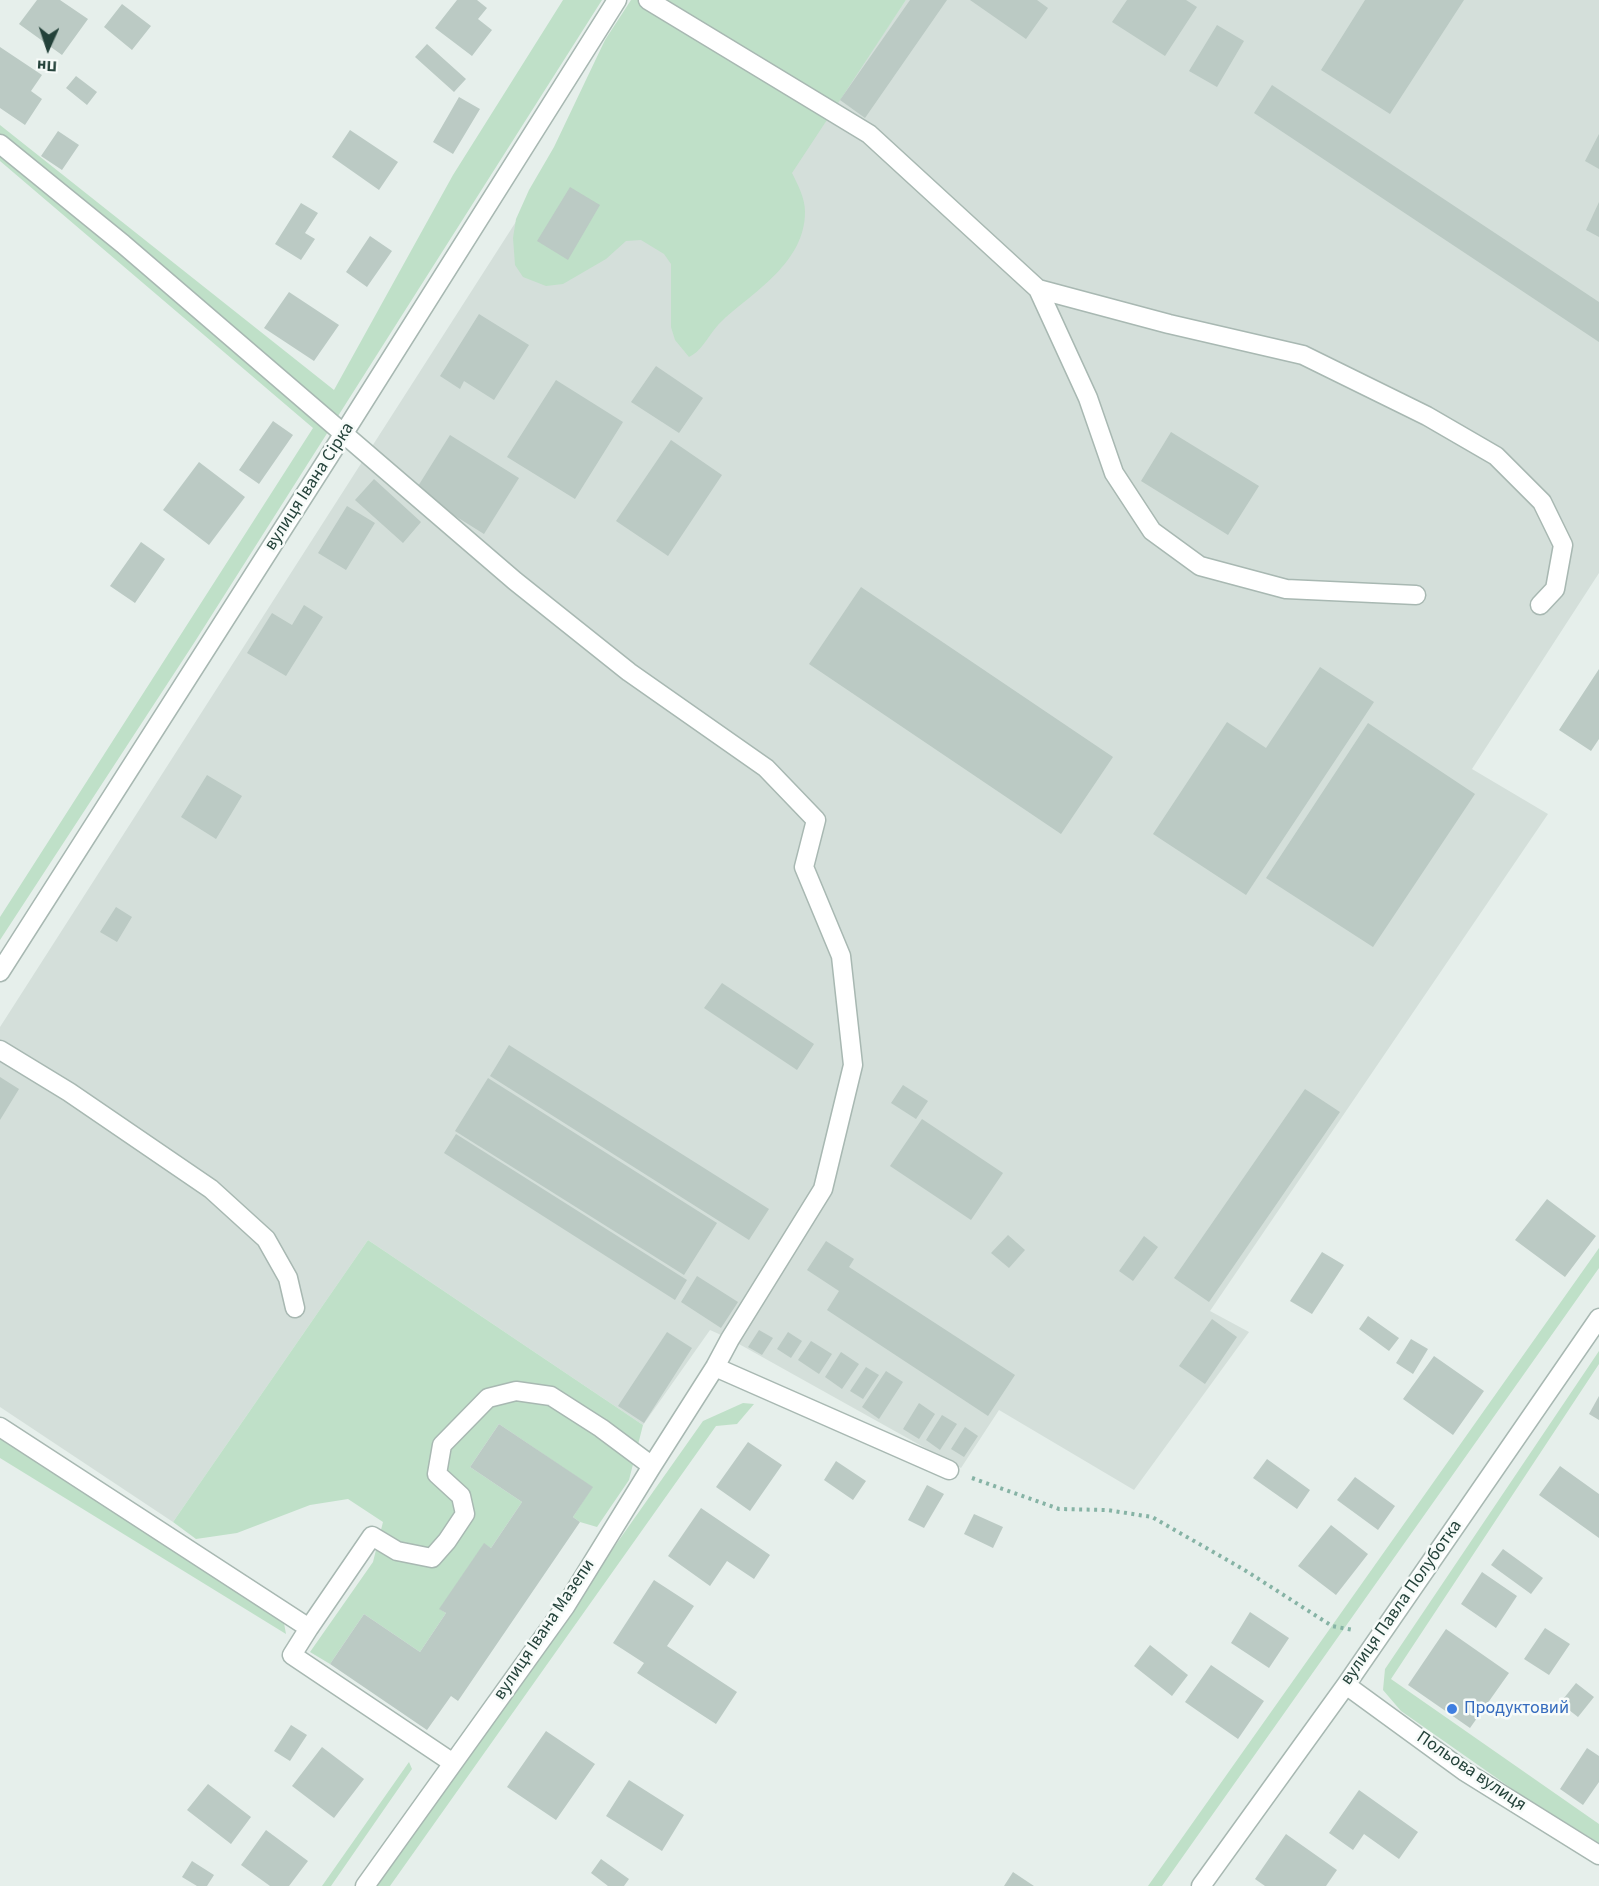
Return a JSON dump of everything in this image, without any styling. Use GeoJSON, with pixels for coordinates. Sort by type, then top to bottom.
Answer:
{"type":"FeatureCollection","features":[{"type":"Feature","properties":{"kind":"street","name":"вулиця Івана Сірка"},"geometry":{"type":"LineString","coordinates":[[0,972],[617,0]]}},
{"type":"Feature","properties":{"kind":"street"},"geometry":{"type":"LineString","coordinates":[[648,0],[868,134],[1038,289],[1088,398],[1114,473],[1152,531],[1200,566],[1286,589],[1416,595]]}},
{"type":"Feature","properties":{"kind":"street"},"geometry":{"type":"LineString","coordinates":[[0,144],[123,244],[344,433]]}},
{"type":"Feature","properties":{"kind":"street"},"geometry":{"type":"LineString","coordinates":[[1038,289],[1169,324],[1303,355],[1427,416],[1496,456],[1542,502],[1563,545],[1556,589],[1540,605]]}},
{"type":"Feature","properties":{"kind":"street","name":"вулиця Івана Мазепи"},"geometry":{"type":"LineString","coordinates":[[344,433],[515,581],[620,665],[766,768],[816,820],[804,867],[841,956],[853,1065],[823,1189],[565,1607],[365,1886]]}},
{"type":"Feature","properties":{"kind":"street"},"geometry":{"type":"LineString","coordinates":[[0,1050],[69,1092],[211,1189],[266,1239],[288,1278],[295,1308]]}},
{"type":"Feature","properties":{"kind":"street","name":"вулиця Павла Полуботка"},"geometry":{"type":"LineString","coordinates":[[1201,1886],[1346,1685],[1599,1318]]}},
{"type":"Feature","properties":{"kind":"street"},"geometry":{"type":"LineString","coordinates":[[715,1367],[949,1470]]}},
{"type":"Feature","properties":{"kind":"street"},"geometry":{"type":"LineString","coordinates":[[453,1763],[292,1655],[309,1628],[372,1536],[397,1551],[432,1558],[447,1541],[465,1514],[461,1496],[437,1474],[442,1445],[488,1398],[516,1391],[551,1396],[601,1428],[652,1466]]}},
{"type":"Feature","properties":{"kind":"street"},"geometry":{"type":"LineString","coordinates":[[0,1427],[309,1628]]}},
{"type":"Feature","properties":{"kind":"street","name":"Польова вулиця"},"geometry":{"type":"LineString","coordinates":[[1346,1685],[1464,1771],[1599,1855]]}},
{"type":"Feature","properties":{"kind":"path"},"geometry":{"type":"LineString","coordinates":[[949,1470],[1059,1509],[1107,1510],[1152,1517],[1243,1569],[1332,1626],[1381,1635]]}},
{"type":"Feature","properties":{"kind":"shaded area"},"geometry":{"type":"Polygon","coordinates":[[[658,0],[843,93],[906,0],[1599,0],[1599,573],[1472,769],[1548,814],[1210,1311],[1249,1332],[1134,1490],[999,1410],[961,1468],[710,1330],[643,1425],[368,1240],[173,1522],[0,1407],[0,1027],[658,0]]]}},
{"type":"Feature","properties":{"kind":"green space"},"geometry":{"type":"Polygon","coordinates":[[[563,0],[602,0],[194,643],[0,940],[0,917],[313,428],[0,161],[0,125],[334,390],[453,175],[563,0]]]}},
{"type":"Feature","properties":{"kind":"green space"},"geometry":{"type":"Polygon","coordinates":[[[631,0],[906,0],[792,173],[805,207],[803,230],[797,246],[776,274],[723,320],[699,350],[689,357],[675,340],[671,327],[671,264],[664,254],[641,240],[626,241],[606,259],[563,284],[546,286],[523,277],[515,265],[513,238],[516,219],[529,190],[554,147],[605,40],[631,0]]]}},
{"type":"Feature","properties":{"kind":"green space"},"geometry":{"type":"Polygon","coordinates":[[[368,1240],[643,1425],[629,1480],[597,1527],[580,1522],[573,1517],[592,1487],[499,1424],[470,1467],[522,1502],[491,1548],[484,1544],[440,1609],[446,1613],[420,1652],[364,1614],[330,1664],[310,1652],[373,1562],[383,1522],[348,1499],[310,1505],[237,1533],[196,1539],[173,1522],[368,1240]]]}},
{"type":"Feature","properties":{"kind":"green space"},"geometry":{"type":"Polygon","coordinates":[[[1599,1248],[1599,1268],[1162,1886],[1148,1886],[1599,1248]]]}},
{"type":"Feature","properties":{"kind":"green space"},"geometry":{"type":"Polygon","coordinates":[[[1599,1351],[1599,1364],[1391,1679],[1599,1824],[1599,1843],[1518,1793],[1401,1711],[1383,1690],[1385,1669],[1599,1351]]]}},
{"type":"Feature","properties":{"kind":"green space"},"geometry":{"type":"Polygon","coordinates":[[[743,1403],[754,1404],[737,1424],[716,1426],[390,1886],[375,1886],[703,1421],[743,1403]]]}},
{"type":"Feature","properties":{"kind":"green space"},"geometry":{"type":"Polygon","coordinates":[[[0,1435],[284,1623],[286,1634],[0,1458],[0,1435]]]}},
{"type":"Feature","properties":{"kind":"green space"},"geometry":{"type":"Polygon","coordinates":[[[409,1762],[412,1769],[331,1886],[322,1886],[409,1762]]]}},
{"type":"Feature","properties":{"kind":"building"},"geometry":{"type":"Polygon","coordinates":[[[37,0],[60,0],[88,19],[62,55],[19,24],[37,0]]]}},
{"type":"Feature","properties":{"kind":"building"},"geometry":{"type":"Polygon","coordinates":[[[457,0],[477,0],[487,8],[478,19],[492,30],[472,56],[435,28],[457,0]]]}},
{"type":"Feature","properties":{"kind":"building"},"geometry":{"type":"Polygon","coordinates":[[[910,0],[947,0],[865,118],[840,100],[910,0]]]}},
{"type":"Feature","properties":{"kind":"building"},"geometry":{"type":"Polygon","coordinates":[[[970,0],[1037,0],[1048,8],[1026,39],[970,0]]]}},
{"type":"Feature","properties":{"kind":"building"},"geometry":{"type":"Polygon","coordinates":[[[1127,0],[1186,0],[1197,7],[1165,56],[1112,22],[1127,0]]]}},
{"type":"Feature","properties":{"kind":"building"},"geometry":{"type":"Polygon","coordinates":[[[1365,0],[1464,0],[1390,114],[1321,70],[1365,0]]]}},
{"type":"Feature","properties":{"kind":"building"},"geometry":{"type":"Polygon","coordinates":[[[122,4],[151,26],[132,50],[104,27],[122,4]]]}},
{"type":"Feature","properties":{"kind":"building"},"geometry":{"type":"Polygon","coordinates":[[[1217,25],[1244,41],[1217,87],[1189,71],[1217,25]]]}},
{"type":"Feature","properties":{"kind":"building"},"geometry":{"type":"Polygon","coordinates":[[[427,44],[466,79],[454,92],[415,57],[427,44]]]}},
{"type":"Feature","properties":{"kind":"building"},"geometry":{"type":"Polygon","coordinates":[[[0,47],[42,75],[31,91],[42,99],[25,125],[0,108],[0,47]]]}},
{"type":"Feature","properties":{"kind":"building"},"geometry":{"type":"Polygon","coordinates":[[[76,76],[97,92],[87,105],[66,88],[76,76]]]}},
{"type":"Feature","properties":{"kind":"building"},"geometry":{"type":"Polygon","coordinates":[[[1272,85],[1599,302],[1599,342],[1254,113],[1272,85]]]}},
{"type":"Feature","properties":{"kind":"building"},"geometry":{"type":"Polygon","coordinates":[[[459,97],[480,109],[453,154],[433,142],[459,97]]]}},
{"type":"Feature","properties":{"kind":"building"},"geometry":{"type":"Polygon","coordinates":[[[350,130],[398,162],[379,190],[332,157],[350,130]]]}},
{"type":"Feature","properties":{"kind":"building"},"geometry":{"type":"Polygon","coordinates":[[[58,131],[79,145],[62,170],[41,156],[58,131]]]}},
{"type":"Feature","properties":{"kind":"building"},"geometry":{"type":"Polygon","coordinates":[[[1599,134],[1599,169],[1585,161],[1599,134]]]}},
{"type":"Feature","properties":{"kind":"building"},"geometry":{"type":"Polygon","coordinates":[[[570,187],[600,205],[568,260],[537,241],[570,187]]]}},
{"type":"Feature","properties":{"kind":"building"},"geometry":{"type":"Polygon","coordinates":[[[1599,202],[1599,237],[1586,230],[1599,202]]]}},
{"type":"Feature","properties":{"kind":"building"},"geometry":{"type":"Polygon","coordinates":[[[301,203],[318,213],[305,233],[315,239],[301,260],[275,244],[301,203]]]}},
{"type":"Feature","properties":{"kind":"building"},"geometry":{"type":"Polygon","coordinates":[[[370,236],[392,251],[367,287],[346,272],[370,236]]]}},
{"type":"Feature","properties":{"kind":"building"},"geometry":{"type":"Polygon","coordinates":[[[289,292],[339,325],[314,361],[264,328],[289,292]]]}},
{"type":"Feature","properties":{"kind":"building"},"geometry":{"type":"Polygon","coordinates":[[[479,314],[529,345],[494,400],[464,381],[460,389],[440,376],[479,314]]]}},
{"type":"Feature","properties":{"kind":"building"},"geometry":{"type":"Polygon","coordinates":[[[656,366],[703,398],[679,433],[631,402],[656,366]]]}},
{"type":"Feature","properties":{"kind":"building"},"geometry":{"type":"Polygon","coordinates":[[[556,380],[623,422],[575,499],[507,457],[556,380]]]}},
{"type":"Feature","properties":{"kind":"building"},"geometry":{"type":"Polygon","coordinates":[[[273,421],[293,435],[259,484],[239,470],[273,421]]]}},
{"type":"Feature","properties":{"kind":"building"},"geometry":{"type":"Polygon","coordinates":[[[1171,432],[1259,486],[1228,535],[1141,481],[1171,432]]]}},
{"type":"Feature","properties":{"kind":"building"},"geometry":{"type":"Polygon","coordinates":[[[450,435],[519,478],[484,534],[415,491],[450,435]]]}},
{"type":"Feature","properties":{"kind":"building"},"geometry":{"type":"Polygon","coordinates":[[[671,440],[722,475],[668,556],[616,521],[671,440]]]}},
{"type":"Feature","properties":{"kind":"building"},"geometry":{"type":"Polygon","coordinates":[[[199,462],[245,497],[209,545],[163,510],[199,462]]]}},
{"type":"Feature","properties":{"kind":"building"},"geometry":{"type":"Polygon","coordinates":[[[374,479],[421,522],[403,543],[355,500],[374,479]]]}},
{"type":"Feature","properties":{"kind":"building"},"geometry":{"type":"Polygon","coordinates":[[[347,506],[375,523],[346,570],[318,553],[347,506]]]}},
{"type":"Feature","properties":{"kind":"building"},"geometry":{"type":"Polygon","coordinates":[[[141,542],[165,559],[135,603],[110,586],[141,542]]]}},
{"type":"Feature","properties":{"kind":"building"},"geometry":{"type":"Polygon","coordinates":[[[861,587],[1113,757],[1061,834],[809,664],[861,587]]]}},
{"type":"Feature","properties":{"kind":"building"},"geometry":{"type":"Polygon","coordinates":[[[304,605],[323,617],[286,676],[247,653],[272,613],[292,625],[304,605]]]}},
{"type":"Feature","properties":{"kind":"building"},"geometry":{"type":"Polygon","coordinates":[[[1320,667],[1374,702],[1246,895],[1153,834],[1227,722],[1266,748],[1320,667]]]}},
{"type":"Feature","properties":{"kind":"building"},"geometry":{"type":"Polygon","coordinates":[[[1599,669],[1599,739],[1591,751],[1559,730],[1599,669]]]}},
{"type":"Feature","properties":{"kind":"building"},"geometry":{"type":"Polygon","coordinates":[[[1368,723],[1475,794],[1373,947],[1266,878],[1368,723]]]}},
{"type":"Feature","properties":{"kind":"building"},"geometry":{"type":"Polygon","coordinates":[[[207,775],[242,796],[216,839],[181,817],[207,775]]]}},
{"type":"Feature","properties":{"kind":"building"},"geometry":{"type":"Polygon","coordinates":[[[116,907],[132,917],[117,942],[100,932],[116,907]]]}},
{"type":"Feature","properties":{"kind":"building"},"geometry":{"type":"Polygon","coordinates":[[[722,983],[814,1044],[797,1070],[704,1008],[722,983]]]}},
{"type":"Feature","properties":{"kind":"building"},"geometry":{"type":"Polygon","coordinates":[[[509,1045],[769,1209],[749,1240],[490,1076],[509,1045]]]}},
{"type":"Feature","properties":{"kind":"building"},"geometry":{"type":"Polygon","coordinates":[[[0,1077],[19,1089],[0,1120],[0,1077]]]}},
{"type":"Feature","properties":{"kind":"building"},"geometry":{"type":"Polygon","coordinates":[[[488,1078],[717,1223],[684,1275],[455,1131],[488,1078]]]}},
{"type":"Feature","properties":{"kind":"building"},"geometry":{"type":"Polygon","coordinates":[[[903,1085],[928,1101],[916,1119],[891,1103],[903,1085]]]}},
{"type":"Feature","properties":{"kind":"building"},"geometry":{"type":"Polygon","coordinates":[[[1305,1089],[1340,1112],[1209,1302],[1174,1278],[1305,1089]]]}},
{"type":"Feature","properties":{"kind":"building"},"geometry":{"type":"Polygon","coordinates":[[[922,1119],[1003,1173],[971,1220],[890,1166],[922,1119]]]}},
{"type":"Feature","properties":{"kind":"building"},"geometry":{"type":"Polygon","coordinates":[[[456,1134],[687,1280],[675,1300],[444,1153],[456,1134]]]}},
{"type":"Feature","properties":{"kind":"building"},"geometry":{"type":"Polygon","coordinates":[[[1547,1199],[1596,1236],[1565,1277],[1515,1240],[1547,1199]]]}},
{"type":"Feature","properties":{"kind":"building"},"geometry":{"type":"Polygon","coordinates":[[[1008,1235],[1025,1250],[1009,1268],[991,1253],[1008,1235]]]}},
{"type":"Feature","properties":{"kind":"building"},"geometry":{"type":"Polygon","coordinates":[[[1144,1236],[1158,1247],[1133,1281],[1119,1271],[1144,1236]]]}},
{"type":"Feature","properties":{"kind":"building"},"geometry":{"type":"Polygon","coordinates":[[[826,1241],[854,1259],[849,1267],[1015,1375],[988,1416],[827,1310],[839,1291],[807,1270],[826,1241]]]}},
{"type":"Feature","properties":{"kind":"building"},"geometry":{"type":"Polygon","coordinates":[[[1322,1252],[1344,1265],[1312,1314],[1290,1301],[1322,1252]]]}},
{"type":"Feature","properties":{"kind":"building"},"geometry":{"type":"Polygon","coordinates":[[[697,1276],[738,1302],[721,1328],[681,1302],[697,1276]]]}},
{"type":"Feature","properties":{"kind":"building"},"geometry":{"type":"Polygon","coordinates":[[[1368,1316],[1399,1338],[1389,1351],[1359,1329],[1368,1316]]]}},
{"type":"Feature","properties":{"kind":"building"},"geometry":{"type":"Polygon","coordinates":[[[1212,1319],[1237,1337],[1205,1384],[1179,1366],[1212,1319]]]}},
{"type":"Feature","properties":{"kind":"building"},"geometry":{"type":"Polygon","coordinates":[[[759,1330],[773,1338],[762,1355],[748,1347],[759,1330]]]}},
{"type":"Feature","properties":{"kind":"building"},"geometry":{"type":"Polygon","coordinates":[[[667,1332],[692,1348],[644,1423],[618,1406],[667,1332]]]}},
{"type":"Feature","properties":{"kind":"building"},"geometry":{"type":"Polygon","coordinates":[[[788,1332],[802,1341],[791,1358],[777,1349],[788,1332]]]}},
{"type":"Feature","properties":{"kind":"building"},"geometry":{"type":"Polygon","coordinates":[[[1411,1339],[1428,1349],[1413,1374],[1396,1363],[1411,1339]]]}},
{"type":"Feature","properties":{"kind":"building"},"geometry":{"type":"Polygon","coordinates":[[[811,1341],[832,1354],[819,1374],[798,1360],[811,1341]]]}},
{"type":"Feature","properties":{"kind":"building"},"geometry":{"type":"Polygon","coordinates":[[[841,1352],[859,1364],[842,1389],[825,1377],[841,1352]]]}},
{"type":"Feature","properties":{"kind":"building"},"geometry":{"type":"Polygon","coordinates":[[[1434,1356],[1484,1391],[1453,1435],[1403,1399],[1434,1356]]]}},
{"type":"Feature","properties":{"kind":"building"},"geometry":{"type":"Polygon","coordinates":[[[866,1367],[879,1375],[863,1399],[850,1391],[866,1367]]]}},
{"type":"Feature","properties":{"kind":"building"},"geometry":{"type":"Polygon","coordinates":[[[886,1371],[903,1382],[879,1419],[862,1407],[886,1371]]]}},
{"type":"Feature","properties":{"kind":"building"},"geometry":{"type":"Polygon","coordinates":[[[1599,1396],[1599,1420],[1589,1414],[1599,1396]]]}},
{"type":"Feature","properties":{"kind":"building"},"geometry":{"type":"Polygon","coordinates":[[[919,1403],[935,1414],[919,1439],[903,1429],[919,1403]]]}},
{"type":"Feature","properties":{"kind":"building"},"geometry":{"type":"Polygon","coordinates":[[[942,1415],[957,1424],[940,1450],[926,1440],[942,1415]]]}},
{"type":"Feature","properties":{"kind":"building"},"geometry":{"type":"Polygon","coordinates":[[[499,1424],[593,1487],[573,1517],[580,1522],[458,1701],[451,1696],[427,1730],[330,1664],[364,1614],[420,1652],[446,1613],[439,1609],[484,1543],[491,1548],[522,1502],[470,1467],[499,1424]]]}},
{"type":"Feature","properties":{"kind":"building"},"geometry":{"type":"Polygon","coordinates":[[[965,1427],[978,1436],[964,1457],[951,1449],[965,1427]]]}},
{"type":"Feature","properties":{"kind":"building"},"geometry":{"type":"Polygon","coordinates":[[[748,1442],[782,1465],[750,1511],[716,1487],[748,1442]]]}},
{"type":"Feature","properties":{"kind":"building"},"geometry":{"type":"Polygon","coordinates":[[[1267,1459],[1310,1490],[1297,1509],[1253,1478],[1267,1459]]]}},
{"type":"Feature","properties":{"kind":"building"},"geometry":{"type":"Polygon","coordinates":[[[836,1461],[866,1481],[853,1500],[824,1480],[836,1461]]]}},
{"type":"Feature","properties":{"kind":"building"},"geometry":{"type":"Polygon","coordinates":[[[1560,1466],[1599,1494],[1599,1538],[1539,1495],[1560,1466]]]}},
{"type":"Feature","properties":{"kind":"building"},"geometry":{"type":"Polygon","coordinates":[[[1355,1477],[1395,1506],[1378,1530],[1337,1500],[1355,1477]]]}},
{"type":"Feature","properties":{"kind":"building"},"geometry":{"type":"Polygon","coordinates":[[[927,1485],[944,1494],[924,1528],[908,1520],[927,1485]]]}},
{"type":"Feature","properties":{"kind":"building"},"geometry":{"type":"Polygon","coordinates":[[[701,1508],[770,1555],[754,1579],[727,1561],[710,1586],[668,1556],[701,1508]]]}},
{"type":"Feature","properties":{"kind":"building"},"geometry":{"type":"Polygon","coordinates":[[[974,1514],[1003,1527],[993,1548],[964,1534],[974,1514]]]}},
{"type":"Feature","properties":{"kind":"building"},"geometry":{"type":"Polygon","coordinates":[[[1331,1525],[1368,1554],[1336,1595],[1298,1566],[1331,1525]]]}},
{"type":"Feature","properties":{"kind":"building"},"geometry":{"type":"Polygon","coordinates":[[[1503,1549],[1543,1578],[1531,1594],[1491,1565],[1503,1549]]]}},
{"type":"Feature","properties":{"kind":"building"},"geometry":{"type":"Polygon","coordinates":[[[1482,1572],[1517,1596],[1496,1628],[1461,1604],[1482,1572]]]}},
{"type":"Feature","properties":{"kind":"building"},"geometry":{"type":"Polygon","coordinates":[[[654,1580],[694,1606],[667,1646],[737,1692],[716,1724],[637,1673],[644,1663],[613,1643],[654,1580]]]}},
{"type":"Feature","properties":{"kind":"building"},"geometry":{"type":"Polygon","coordinates":[[[1250,1612],[1289,1638],[1269,1668],[1231,1643],[1250,1612]]]}},
{"type":"Feature","properties":{"kind":"building"},"geometry":{"type":"Polygon","coordinates":[[[1545,1628],[1570,1644],[1549,1675],[1524,1659],[1545,1628]]]}},
{"type":"Feature","properties":{"kind":"building"},"geometry":{"type":"Polygon","coordinates":[[[1446,1629],[1509,1673],[1470,1728],[1408,1685],[1446,1629]]]}},
{"type":"Feature","properties":{"kind":"building"},"geometry":{"type":"Polygon","coordinates":[[[1150,1645],[1188,1675],[1172,1696],[1134,1666],[1150,1645]]]}},
{"type":"Feature","properties":{"kind":"building"},"geometry":{"type":"Polygon","coordinates":[[[1211,1665],[1264,1701],[1238,1739],[1185,1702],[1211,1665]]]}},
{"type":"Feature","properties":{"kind":"building"},"geometry":{"type":"Polygon","coordinates":[[[1576,1683],[1594,1697],[1578,1717],[1560,1703],[1576,1683]]]}},
{"type":"Feature","properties":{"kind":"building"},"geometry":{"type":"Polygon","coordinates":[[[291,1725],[307,1735],[290,1761],[274,1751],[291,1725]]]}},
{"type":"Feature","properties":{"kind":"building"},"geometry":{"type":"Polygon","coordinates":[[[546,1731],[595,1764],[556,1820],[507,1787],[546,1731]]]}},
{"type":"Feature","properties":{"kind":"building"},"geometry":{"type":"Polygon","coordinates":[[[322,1747],[364,1779],[334,1818],[292,1786],[322,1747]]]}},
{"type":"Feature","properties":{"kind":"building"},"geometry":{"type":"Polygon","coordinates":[[[1587,1748],[1599,1756],[1599,1782],[1583,1805],[1560,1789],[1587,1748]]]}},
{"type":"Feature","properties":{"kind":"building"},"geometry":{"type":"Polygon","coordinates":[[[629,1780],[684,1815],[662,1851],[606,1816],[629,1780]]]}},
{"type":"Feature","properties":{"kind":"building"},"geometry":{"type":"Polygon","coordinates":[[[208,1784],[251,1817],[231,1844],[187,1810],[208,1784]]]}},
{"type":"Feature","properties":{"kind":"building"},"geometry":{"type":"Polygon","coordinates":[[[1359,1790],[1418,1832],[1399,1859],[1364,1834],[1353,1850],[1329,1833],[1359,1790]]]}},
{"type":"Feature","properties":{"kind":"building"},"geometry":{"type":"Polygon","coordinates":[[[266,1830],[308,1861],[289,1886],[270,1886],[241,1865],[266,1830]]]}},
{"type":"Feature","properties":{"kind":"building"},"geometry":{"type":"Polygon","coordinates":[[[1286,1834],[1337,1870],[1326,1886],[1265,1886],[1255,1879],[1286,1834]]]}},
{"type":"Feature","properties":{"kind":"building"},"geometry":{"type":"Polygon","coordinates":[[[601,1859],[629,1879],[624,1886],[608,1886],[591,1873],[601,1859]]]}},
{"type":"Feature","properties":{"kind":"building"},"geometry":{"type":"Polygon","coordinates":[[[192,1861],[214,1875],[207,1886],[197,1886],[182,1877],[192,1861]]]}},
{"type":"Feature","properties":{"kind":"building"},"geometry":{"type":"Polygon","coordinates":[[[1013,1872],[1034,1886],[1004,1886],[1013,1872]]]}},
{"type":"Feature","properties":{"kind":"place","name":"Продуктовий"},"geometry":{"type":"Point","coordinates":[1452,1709]}}]}
